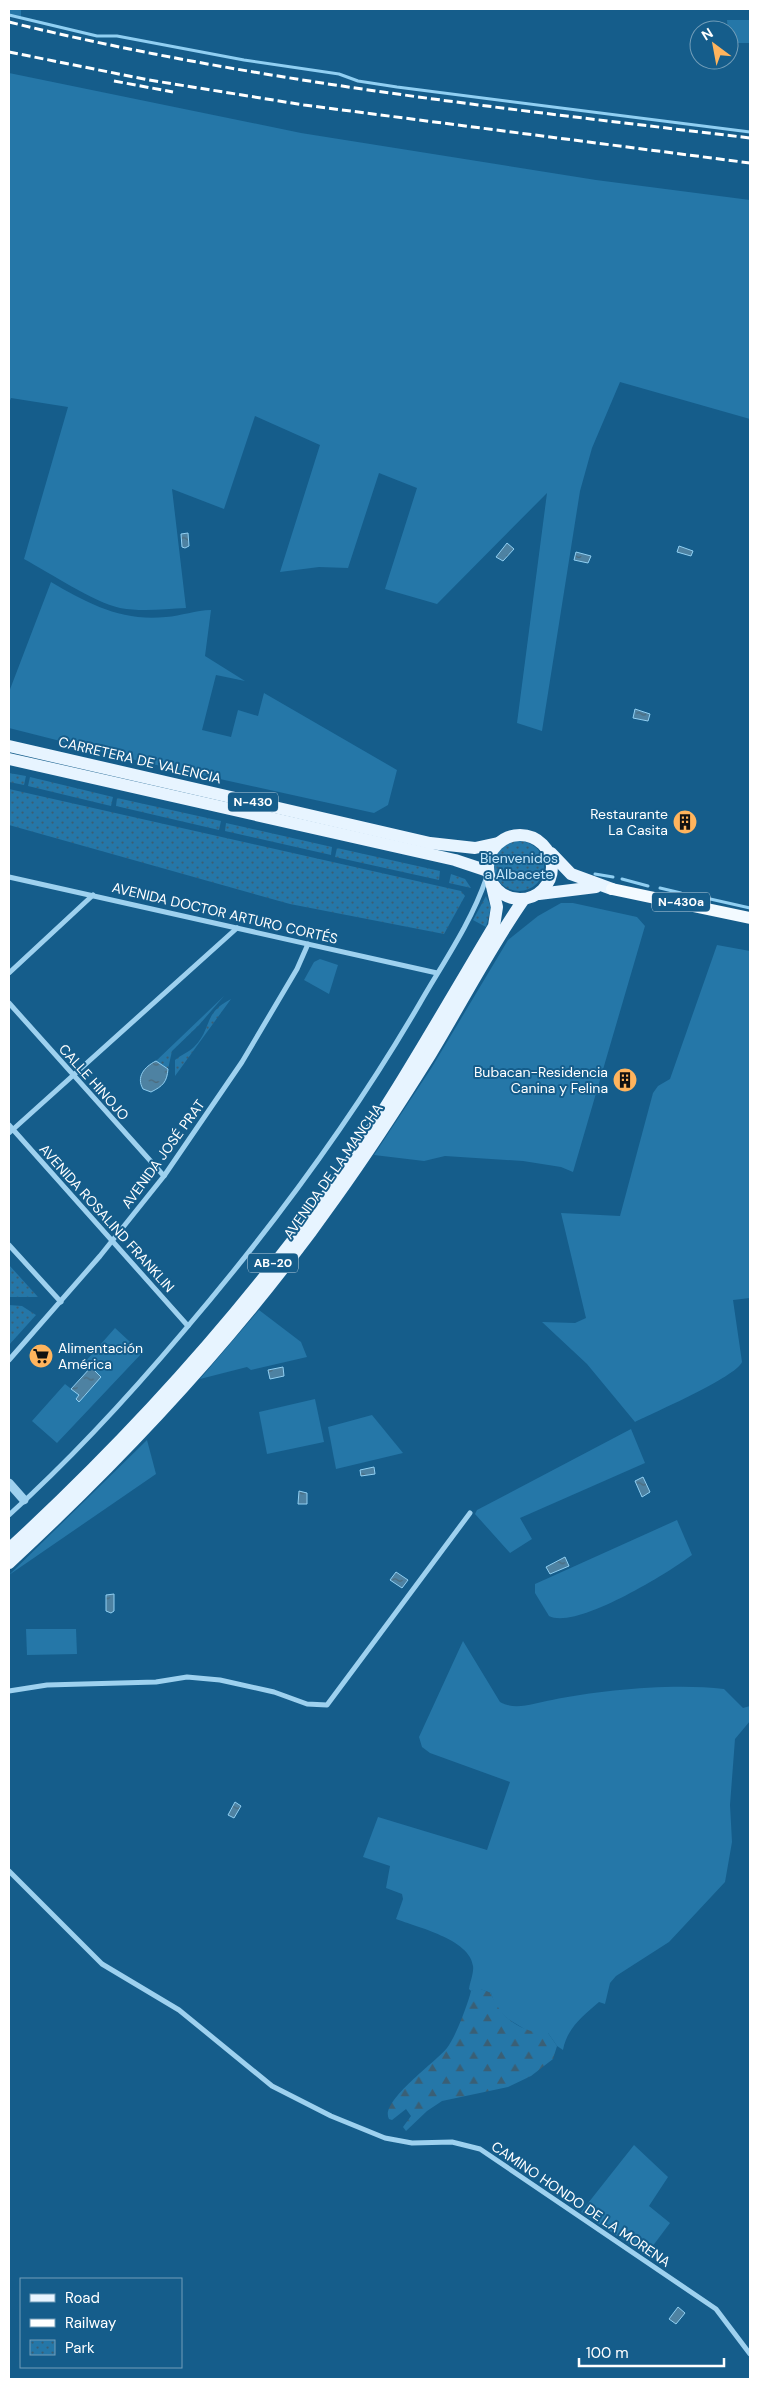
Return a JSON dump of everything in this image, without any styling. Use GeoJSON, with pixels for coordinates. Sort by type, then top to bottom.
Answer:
{"type":"FeatureCollection","features":[{"type":"Feature","properties":{"kind":"highway","name":"N-430a"},"geometry":{"type":"LineString","coordinates":[[612,889],[750,918]]}},
{"type":"Feature","properties":{"kind":"main road","name":"CARRETERA DE VALENCIA"},"geometry":{"type":"LineString","coordinates":[[9,746],[430,843],[475,848],[498,843]]}},
{"type":"Feature","properties":{"kind":"main road","name":"CARRETERA DE VALENCIA"},"geometry":{"type":"LineString","coordinates":[[9,759],[455,860],[489,874]]}},
{"type":"Feature","properties":{"kind":"main road"},"geometry":{"type":"LineString","coordinates":[[522,834],[545,845],[561,866],[571,874],[612,889],[597,887],[539,894],[524,899],[513,899],[503,894],[489,874],[488,861],[498,843],[505,838],[522,834]]}},
{"type":"Feature","properties":{"kind":"main road"},"geometry":{"type":"LineString","coordinates":[[539,894],[547,886],[552,871],[550,854],[545,845]]}},
{"type":"Feature","properties":{"kind":"main road","name":"AVENIDA DE LA MANCHA"},"geometry":{"type":"LineString","coordinates":[[9,1549],[57,1505],[132,1428],[193,1360],[269,1269],[323,1200],[368,1132],[494,926],[497,907],[489,874]]}},
{"type":"Feature","properties":{"kind":"main road","name":"AVENIDA DE LA MANCHA"},"geometry":{"type":"LineString","coordinates":[[9,1563],[140,1435],[212,1356],[276,1276],[342,1189],[429,1056],[506,925],[524,899]]}},
{"type":"Feature","properties":{"kind":"street","name":"AVENIDA DE LA MANCHA"},"geometry":{"type":"LineString","coordinates":[[9,1515],[95,1430],[240,1266],[352,1110],[398,1040],[478,899],[489,874]]}},
{"type":"Feature","properties":{"kind":"street","name":"AVENIDA DOCTOR ARTURO CORTÉS"},"geometry":{"type":"LineString","coordinates":[[9,877],[437,973]]}},
{"type":"Feature","properties":{"kind":"street"},"geometry":{"type":"LineString","coordinates":[[9,973],[93,895]]}},
{"type":"Feature","properties":{"kind":"street"},"geometry":{"type":"LineString","coordinates":[[10,1129],[237,928]]}},
{"type":"Feature","properties":{"kind":"street","name":"AVENIDA JOSÉ PRAT"},"geometry":{"type":"LineString","coordinates":[[9,1360],[61,1302],[164,1176],[242,1062],[298,969],[308,944]]}},
{"type":"Feature","properties":{"kind":"street","name":"CALLE HINOJO"},"geometry":{"type":"LineString","coordinates":[[9,1003],[164,1176]]}},
{"type":"Feature","properties":{"kind":"street","name":"AVENIDA ROSALIND FRANKLIN"},"geometry":{"type":"LineString","coordinates":[[10,1129],[188,1326]]}},
{"type":"Feature","properties":{"kind":"street"},"geometry":{"type":"LineString","coordinates":[[9,1245],[61,1302]]}},
{"type":"Feature","properties":{"kind":"street"},"geometry":{"type":"LineString","coordinates":[[9,1483],[24,1500]]}},
{"type":"Feature","properties":{"kind":"street"},"geometry":{"type":"LineString","coordinates":[[9,1691],[47,1685],[149,1683],[187,1677],[220,1680],[250,1686],[293,1698],[306,1704],[327,1705],[470,1513]]}},
{"type":"Feature","properties":{"kind":"street","name":"CAMINO HONDO DE LA MORENA"},"geometry":{"type":"LineString","coordinates":[[9,1871],[102,1964],[179,2010],[272,2086],[331,2116],[385,2138],[412,2143],[452,2142],[480,2149],[716,2309],[750,2354]]}},
{"type":"Feature","properties":{"kind":"green space"},"geometry":{"type":"Polygon","coordinates":[[[9,9],[21,9],[21,19],[9,15],[9,9]]]}},
{"type":"Feature","properties":{"kind":"green space"},"geometry":{"type":"Polygon","coordinates":[[[739,20],[750,20],[750,43],[739,43],[739,20]]]}},
{"type":"Feature","properties":{"kind":"green space"},"geometry":{"type":"Polygon","coordinates":[[[9,73],[301,133],[596,180],[750,200],[750,419],[620,382],[592,448],[580,491],[542,731],[517,723],[547,493],[437,604],[385,589],[417,488],[379,473],[348,568],[319,567],[280,572],[320,445],[255,416],[224,509],[172,489],[186,608],[137,610],[109,605],[85,594],[24,559],[68,407],[11,398],[9,403],[9,73]]]}},
{"type":"Feature","properties":{"kind":"green space"},"geometry":{"type":"Polygon","coordinates":[[[51,582],[92,604],[135,617],[166,617],[211,610],[205,656],[245,681],[216,675],[202,730],[231,737],[238,710],[258,716],[264,693],[397,770],[388,805],[374,813],[143,762],[9,728],[9,692],[51,582]]]}},
{"type":"Feature","properties":{"kind":"green space"},"geometry":{"type":"Polygon","coordinates":[[[9,773],[26,776],[24,785],[9,782],[9,773]]]}},
{"type":"Feature","properties":{"kind":"green space"},"geometry":{"type":"Polygon","coordinates":[[[30,777],[113,797],[111,806],[28,786],[30,777]]]}},
{"type":"Feature","properties":{"kind":"green space"},"geometry":{"type":"Polygon","coordinates":[[[9,789],[461,891],[465,896],[444,934],[290,904],[9,825],[9,789]]]}},
{"type":"Feature","properties":{"kind":"green space"},"geometry":{"type":"Polygon","coordinates":[[[117,798],[221,821],[219,830],[116,806],[117,798]]]}},
{"type":"Feature","properties":{"kind":"green space"},"geometry":{"type":"Polygon","coordinates":[[[226,823],[332,847],[331,855],[225,831],[226,823]]]}},
{"type":"Feature","properties":{"kind":"green space","name":"Bienvenidos a Albacete"},"geometry":{"type":"Polygon","coordinates":[[[519,841],[528,843],[539,852],[544,866],[542,875],[533,886],[519,891],[510,889],[499,880],[494,866],[496,857],[505,846],[519,841]]]}},
{"type":"Feature","properties":{"kind":"green space"},"geometry":{"type":"Polygon","coordinates":[[[337,848],[440,871],[439,880],[335,857],[337,848]]]}},
{"type":"Feature","properties":{"kind":"green space"},"geometry":{"type":"Polygon","coordinates":[[[451,874],[465,879],[471,888],[449,883],[451,874]]]}},
{"type":"Feature","properties":{"kind":"green space"},"geometry":{"type":"Polygon","coordinates":[[[486,896],[491,907],[486,927],[473,920],[486,896]]]}},
{"type":"Feature","properties":{"kind":"green space"},"geometry":{"type":"Polygon","coordinates":[[[561,903],[573,903],[637,917],[645,926],[573,1172],[561,1167],[523,1161],[445,1156],[424,1161],[374,1155],[432,1067],[508,940],[538,916],[561,903]]]}},
{"type":"Feature","properties":{"kind":"green space"},"geometry":{"type":"Polygon","coordinates":[[[717,945],[750,951],[750,1298],[733,1300],[742,1362],[736,1369],[710,1385],[635,1422],[587,1364],[542,1322],[575,1323],[586,1318],[561,1213],[620,1216],[653,1093],[658,1086],[670,1079],[717,945]]]}},
{"type":"Feature","properties":{"kind":"green space"},"geometry":{"type":"Polygon","coordinates":[[[320,959],[338,965],[329,994],[304,980],[314,962],[320,959]]]}},
{"type":"Feature","properties":{"kind":"green space"},"geometry":{"type":"Polygon","coordinates":[[[224,996],[199,1025],[172,1051],[168,1069],[156,1061],[224,996]]]}},
{"type":"Feature","properties":{"kind":"green space"},"geometry":{"type":"Polygon","coordinates":[[[231,999],[175,1076],[175,1060],[194,1047],[204,1034],[216,1010],[231,999]]]}},
{"type":"Feature","properties":{"kind":"green space"},"geometry":{"type":"Polygon","coordinates":[[[9,1265],[38,1297],[9,1297],[9,1265]]]}},
{"type":"Feature","properties":{"kind":"green space"},"geometry":{"type":"Polygon","coordinates":[[[9,1305],[22,1306],[36,1315],[9,1345],[9,1305]]]}},
{"type":"Feature","properties":{"kind":"green space"},"geometry":{"type":"Polygon","coordinates":[[[259,1310],[301,1342],[307,1357],[251,1370],[247,1367],[200,1379],[259,1310]]]}},
{"type":"Feature","properties":{"kind":"green space"},"geometry":{"type":"Polygon","coordinates":[[[115,1328],[142,1353],[57,1443],[32,1421],[65,1384],[79,1395],[101,1377],[85,1362],[115,1328]]]}},
{"type":"Feature","properties":{"kind":"green space"},"geometry":{"type":"Polygon","coordinates":[[[315,1399],[324,1442],[267,1454],[259,1412],[315,1399]]]}},
{"type":"Feature","properties":{"kind":"green space"},"geometry":{"type":"Polygon","coordinates":[[[372,1415],[403,1453],[336,1469],[328,1427],[372,1415]]]}},
{"type":"Feature","properties":{"kind":"green space"},"geometry":{"type":"Polygon","coordinates":[[[631,1429],[645,1463],[520,1518],[532,1539],[510,1553],[475,1514],[477,1510],[631,1429]]]}},
{"type":"Feature","properties":{"kind":"green space"},"geometry":{"type":"Polygon","coordinates":[[[147,1440],[156,1474],[9,1575],[147,1440]]]}},
{"type":"Feature","properties":{"kind":"green space"},"geometry":{"type":"Polygon","coordinates":[[[677,1520],[692,1555],[643,1586],[600,1608],[562,1618],[549,1616],[535,1593],[535,1584],[677,1520]]]}},
{"type":"Feature","properties":{"kind":"green space"},"geometry":{"type":"Polygon","coordinates":[[[26,1629],[76,1629],[77,1654],[27,1655],[26,1629]]]}},
{"type":"Feature","properties":{"kind":"green space"},"geometry":{"type":"Polygon","coordinates":[[[463,1641],[500,1702],[506,1705],[525,1706],[571,1696],[615,1691],[661,1687],[704,1687],[724,1689],[743,1708],[750,1706],[750,1721],[735,1739],[730,1805],[732,1842],[725,1882],[669,1942],[616,1976],[610,1983],[605,2004],[599,2002],[576,2023],[568,2035],[563,2050],[557,2046],[548,2033],[531,2033],[508,2019],[496,2008],[491,1993],[480,1989],[471,1991],[469,1989],[473,1966],[470,1957],[463,1948],[441,1935],[396,1919],[403,1899],[402,1894],[386,1888],[390,1866],[363,1857],[378,1817],[487,1850],[510,1782],[430,1753],[422,1747],[419,1737],[463,1641]]]}},
{"type":"Feature","properties":{"kind":"green space"},"geometry":{"type":"Polygon","coordinates":[[[478,1988],[491,1993],[500,2010],[513,2022],[529,2031],[548,2033],[557,2046],[553,2059],[531,2076],[508,2087],[442,2101],[427,2111],[406,2131],[403,2127],[411,2116],[406,2109],[392,2120],[389,2119],[388,2112],[392,2103],[410,2082],[447,2048],[461,2021],[471,1991],[478,1988]]]}},
{"type":"Feature","properties":{"kind":"green space"},"geometry":{"type":"Polygon","coordinates":[[[634,2145],[668,2177],[649,2206],[670,2223],[646,2255],[581,2212],[634,2145]]]}},
{"type":"Feature","properties":{"kind":"water"},"geometry":{"type":"Polygon","coordinates":[[[188,533],[189,546],[185,548],[182,547],[181,534],[188,533]]]}},
{"type":"Feature","properties":{"kind":"water"},"geometry":{"type":"Polygon","coordinates":[[[507,543],[514,549],[503,561],[496,557],[507,543]]]}},
{"type":"Feature","properties":{"kind":"water"},"geometry":{"type":"Polygon","coordinates":[[[679,546],[693,551],[691,556],[677,552],[679,546]]]}},
{"type":"Feature","properties":{"kind":"water"},"geometry":{"type":"Polygon","coordinates":[[[576,552],[591,556],[588,563],[574,560],[576,552]]]}},
{"type":"Feature","properties":{"kind":"water"},"geometry":{"type":"Polygon","coordinates":[[[635,709],[650,714],[648,721],[633,718],[635,709]]]}},
{"type":"Feature","properties":{"kind":"water"},"geometry":{"type":"Polygon","coordinates":[[[156,1061],[168,1069],[164,1083],[151,1092],[143,1089],[140,1080],[145,1069],[156,1061]]]}},
{"type":"Feature","properties":{"kind":"water"},"geometry":{"type":"Polygon","coordinates":[[[91,1367],[101,1377],[79,1402],[76,1399],[79,1395],[71,1389],[91,1367]]]}},
{"type":"Feature","properties":{"kind":"water"},"geometry":{"type":"Polygon","coordinates":[[[283,1367],[284,1376],[270,1379],[268,1370],[283,1367]]]}},
{"type":"Feature","properties":{"kind":"water"},"geometry":{"type":"Polygon","coordinates":[[[374,1467],[375,1474],[361,1476],[360,1470],[374,1467]]]}},
{"type":"Feature","properties":{"kind":"water"},"geometry":{"type":"Polygon","coordinates":[[[643,1477],[650,1492],[642,1497],[635,1481],[643,1477]]]}},
{"type":"Feature","properties":{"kind":"water"},"geometry":{"type":"Polygon","coordinates":[[[299,1491],[307,1493],[307,1504],[298,1504],[299,1491]]]}},
{"type":"Feature","properties":{"kind":"water"},"geometry":{"type":"Polygon","coordinates":[[[565,1557],[569,1566],[550,1574],[546,1567],[565,1557]]]}},
{"type":"Feature","properties":{"kind":"water"},"geometry":{"type":"Polygon","coordinates":[[[396,1572],[408,1580],[402,1588],[390,1580],[396,1572]]]}},
{"type":"Feature","properties":{"kind":"water"},"geometry":{"type":"Polygon","coordinates":[[[114,1594],[114,1611],[111,1613],[106,1611],[106,1595],[114,1594]]]}},
{"type":"Feature","properties":{"kind":"water"},"geometry":{"type":"Polygon","coordinates":[[[235,1802],[241,1806],[234,1818],[228,1815],[235,1802]]]}},
{"type":"Feature","properties":{"kind":"water"},"geometry":{"type":"Polygon","coordinates":[[[678,2307],[685,2313],[676,2324],[669,2319],[678,2307]]]}},
{"type":"Feature","properties":{"kind":"waterway"},"geometry":{"type":"LineString","coordinates":[[9,15],[97,36],[117,36],[244,60],[339,74],[358,81],[750,132]]}},
{"type":"Feature","properties":{"kind":"waterway"},"geometry":{"type":"LineString","coordinates":[[595,874],[613,877]]}},
{"type":"Feature","properties":{"kind":"waterway"},"geometry":{"type":"LineString","coordinates":[[622,879],[648,886]]}},
{"type":"Feature","properties":{"kind":"waterway"},"geometry":{"type":"LineString","coordinates":[[660,888],[681,893]]}},
{"type":"Feature","properties":{"kind":"waterway"},"geometry":{"type":"LineString","coordinates":[[697,896],[750,908]]}},
{"type":"Feature","properties":{"kind":"railway"},"geometry":{"type":"LineString","coordinates":[[9,22],[100,43],[285,77],[471,104],[750,138]]}},
{"type":"Feature","properties":{"kind":"railway"},"geometry":{"type":"LineString","coordinates":[[9,52],[149,80],[304,105],[750,163]]}},
{"type":"Feature","properties":{"kind":"railway"},"geometry":{"type":"LineString","coordinates":[[114,81],[173,92]]}},
{"type":"Feature","properties":{"kind":"place","name":"Restaurante La Casita"},"geometry":{"type":"Point","coordinates":[685,822]}},
{"type":"Feature","properties":{"kind":"place","name":"Bubacan-Residencia Canina y Felina"},"geometry":{"type":"Point","coordinates":[625,1080]}},
{"type":"Feature","properties":{"kind":"place","name":"Alimentación América"},"geometry":{"type":"Point","coordinates":[41,1356]}}]}
